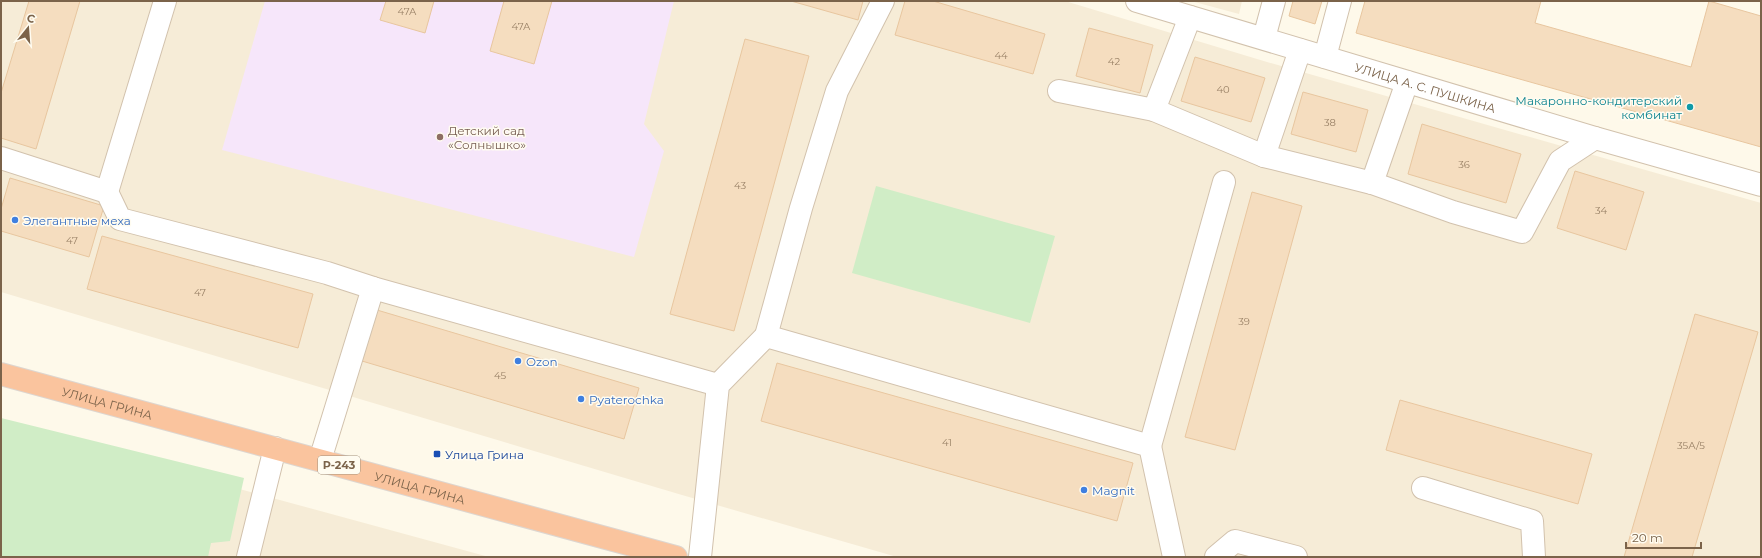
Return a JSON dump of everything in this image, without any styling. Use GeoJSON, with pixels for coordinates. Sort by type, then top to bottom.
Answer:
{"type":"FeatureCollection","features":[{"type":"Feature","properties":{"kind":"highway","name":"УЛИЦА ГРИНА"},"geometry":{"type":"LineString","coordinates":[[1,374],[676,557]]}},
{"type":"Feature","properties":{"kind":"street"},"geometry":{"type":"LineString","coordinates":[[165,1],[107,192],[120,219],[327,273],[373,288],[718,385]]}},
{"type":"Feature","properties":{"kind":"street"},"geometry":{"type":"LineString","coordinates":[[700,557],[718,385],[766,336],[801,208],[837,91],[883,1]]}},
{"type":"Feature","properties":{"kind":"street","name":"УЛИЦА А. С. ПУШКИНА"},"geometry":{"type":"LineString","coordinates":[[1137,1],[1595,138],[1761,185]]}},
{"type":"Feature","properties":{"kind":"street"},"geometry":{"type":"LineString","coordinates":[[1264,38],[1274,1]]}},
{"type":"Feature","properties":{"kind":"street"},"geometry":{"type":"LineString","coordinates":[[1325,57],[1340,1]]}},
{"type":"Feature","properties":{"kind":"street"},"geometry":{"type":"LineString","coordinates":[[1154,110],[1190,17]]}},
{"type":"Feature","properties":{"kind":"street"},"geometry":{"type":"LineString","coordinates":[[1264,156],[1300,50]]}},
{"type":"Feature","properties":{"kind":"street"},"geometry":{"type":"LineString","coordinates":[[1372,183],[1407,82]]}},
{"type":"Feature","properties":{"kind":"street"},"geometry":{"type":"LineString","coordinates":[[1059,91],[1154,110],[1264,156],[1372,183],[1453,212],[1522,232],[1560,161],[1595,138]]}},
{"type":"Feature","properties":{"kind":"street"},"geometry":{"type":"LineString","coordinates":[[1,158],[107,192]]}},
{"type":"Feature","properties":{"kind":"street"},"geometry":{"type":"LineString","coordinates":[[1174,557],[1150,446],[1224,182]]}},
{"type":"Feature","properties":{"kind":"street"},"geometry":{"type":"LineString","coordinates":[[320,460],[373,288]]}},
{"type":"Feature","properties":{"kind":"street"},"geometry":{"type":"LineString","coordinates":[[766,336],[1150,446]]}},
{"type":"Feature","properties":{"kind":"street"},"geometry":{"type":"LineString","coordinates":[[248,557],[275,448]]}},
{"type":"Feature","properties":{"kind":"street"},"geometry":{"type":"LineString","coordinates":[[1424,488],[1532,521],[1534,557]]}},
{"type":"Feature","properties":{"kind":"street"},"geometry":{"type":"LineString","coordinates":[[1216,557],[1235,541],[1296,557]]}},
{"type":"Feature","properties":{"kind":"shaded area"},"geometry":{"type":"Polygon","coordinates":[[[1,1],[1065,1],[1267,62],[1761,203],[1761,557],[897,557],[682,495],[1,292],[1,1]]]}},
{"type":"Feature","properties":{"kind":"shaded area","name":"Детский сад «Солнышко»"},"geometry":{"type":"Polygon","coordinates":[[[265,1],[674,1],[644,124],[664,151],[634,257],[222,150],[265,1]]]}},
{"type":"Feature","properties":{"kind":"shaded area"},"geometry":{"type":"Polygon","coordinates":[[[1191,1],[1242,1],[1239,14],[1191,1]]]}},
{"type":"Feature","properties":{"kind":"shaded area"},"geometry":{"type":"Polygon","coordinates":[[[170,470],[489,557],[148,557],[170,470]]]}},
{"type":"Feature","properties":{"kind":"green space"},"geometry":{"type":"Polygon","coordinates":[[[876,186],[1055,236],[1030,323],[852,273],[876,186]]]}},
{"type":"Feature","properties":{"kind":"green space"},"geometry":{"type":"Polygon","coordinates":[[[1,418],[244,478],[230,541],[211,543],[208,557],[1,557],[1,418]]]}},
{"type":"Feature","properties":{"kind":"building"},"geometry":{"type":"Polygon","coordinates":[[[29,1],[80,1],[36,149],[1,138],[1,93],[29,1]]]}},
{"type":"Feature","properties":{"kind":"building"},"geometry":{"type":"Polygon","coordinates":[[[386,1],[434,1],[425,33],[380,20],[386,1]]]}},
{"type":"Feature","properties":{"kind":"building"},"geometry":{"type":"Polygon","coordinates":[[[504,1],[552,1],[534,64],[490,51],[504,1]]]}},
{"type":"Feature","properties":{"kind":"building"},"geometry":{"type":"Polygon","coordinates":[[[791,1],[863,1],[858,20],[791,1]]]}},
{"type":"Feature","properties":{"kind":"building"},"geometry":{"type":"Polygon","coordinates":[[[905,1],[933,1],[1045,34],[1033,74],[895,35],[905,1]]]}},
{"type":"Feature","properties":{"kind":"building"},"geometry":{"type":"Polygon","coordinates":[[[1293,1],[1322,1],[1315,24],[1289,16],[1293,1]]]}},
{"type":"Feature","properties":{"kind":"building","name":"Макаронно-кондитерский комбинат"},"geometry":{"type":"Polygon","coordinates":[[[1365,1],[1541,1],[1535,23],[1691,67],[1709,1],[1761,16],[1761,147],[1356,33],[1365,1]]]}},
{"type":"Feature","properties":{"kind":"building"},"geometry":{"type":"Polygon","coordinates":[[[1089,28],[1153,45],[1140,93],[1076,76],[1089,28]]]}},
{"type":"Feature","properties":{"kind":"building"},"geometry":{"type":"Polygon","coordinates":[[[745,39],[809,56],[734,331],[670,314],[745,39]]]}},
{"type":"Feature","properties":{"kind":"building"},"geometry":{"type":"Polygon","coordinates":[[[1195,57],[1265,78],[1251,122],[1181,101],[1195,57]]]}},
{"type":"Feature","properties":{"kind":"building"},"geometry":{"type":"Polygon","coordinates":[[[1303,92],[1368,110],[1356,152],[1291,134],[1303,92]]]}},
{"type":"Feature","properties":{"kind":"building"},"geometry":{"type":"Polygon","coordinates":[[[1422,124],[1521,154],[1506,203],[1408,174],[1422,124]]]}},
{"type":"Feature","properties":{"kind":"building"},"geometry":{"type":"Polygon","coordinates":[[[1575,171],[1644,192],[1626,250],[1557,228],[1575,171]]]}},
{"type":"Feature","properties":{"kind":"building"},"geometry":{"type":"Polygon","coordinates":[[[10,178],[104,206],[89,257],[1,231],[1,209],[10,178]]]}},
{"type":"Feature","properties":{"kind":"building"},"geometry":{"type":"Polygon","coordinates":[[[1252,192],[1302,206],[1235,450],[1185,437],[1252,192]]]}},
{"type":"Feature","properties":{"kind":"building"},"geometry":{"type":"Polygon","coordinates":[[[102,236],[313,294],[298,348],[87,289],[102,236]]]}},
{"type":"Feature","properties":{"kind":"building"},"geometry":{"type":"Polygon","coordinates":[[[377,310],[639,388],[624,439],[362,361],[377,310]]]}},
{"type":"Feature","properties":{"kind":"building"},"geometry":{"type":"Polygon","coordinates":[[[1695,314],[1758,332],[1692,557],[1624,557],[1695,314]]]}},
{"type":"Feature","properties":{"kind":"building"},"geometry":{"type":"Polygon","coordinates":[[[777,363],[1133,463],[1117,521],[761,421],[777,363]]]}},
{"type":"Feature","properties":{"kind":"building"},"geometry":{"type":"Polygon","coordinates":[[[1400,400],[1592,454],[1578,504],[1386,450],[1400,400]]]}},
{"type":"Feature","properties":{"kind":"place","name":"Макаронно-кондитерский комбинат"},"geometry":{"type":"Point","coordinates":[1690,107]}},
{"type":"Feature","properties":{"kind":"place","name":"Детский сад «Солнышко»"},"geometry":{"type":"Point","coordinates":[440,137]}},
{"type":"Feature","properties":{"kind":"place","name":"Элегантные меха"},"geometry":{"type":"Point","coordinates":[15,220]}},
{"type":"Feature","properties":{"kind":"place","name":"Ozon"},"geometry":{"type":"Point","coordinates":[518,361]}},
{"type":"Feature","properties":{"kind":"place","name":"Pyaterochka"},"geometry":{"type":"Point","coordinates":[581,399]}},
{"type":"Feature","properties":{"kind":"place","name":"Улица Грина"},"geometry":{"type":"Point","coordinates":[437,454]}},
{"type":"Feature","properties":{"kind":"place","name":"Magnit"},"geometry":{"type":"Point","coordinates":[1084,490]}}]}
